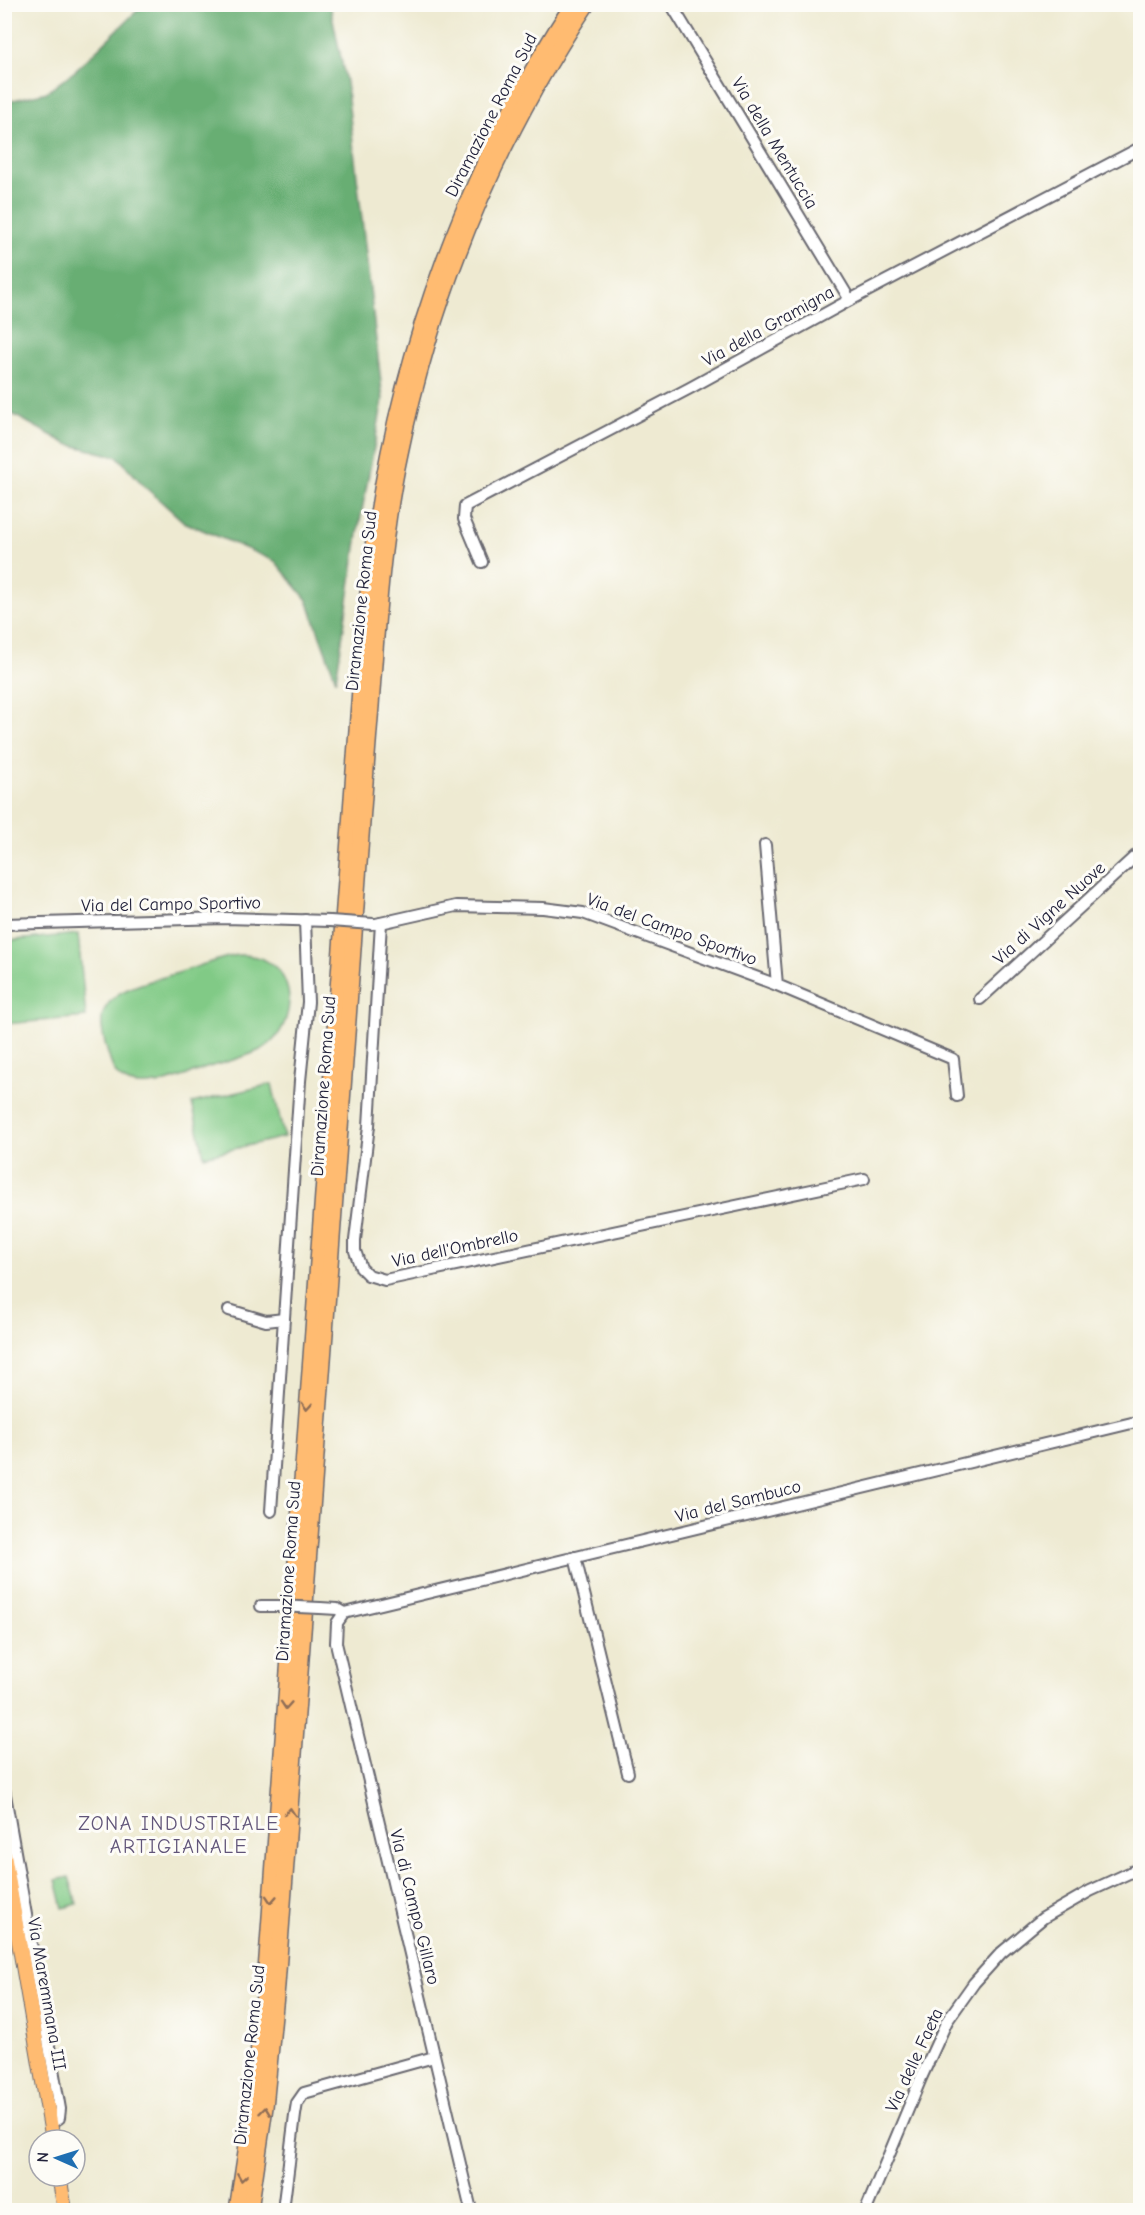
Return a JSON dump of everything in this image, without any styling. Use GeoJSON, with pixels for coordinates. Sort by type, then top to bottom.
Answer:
{"type":"FeatureCollection","features":[{"type":"Feature","properties":{"kind":"highway","name":"Diramazione Roma Sud"},"geometry":{"type":"LineString","coordinates":[[237,2211],[252,2114],[265,1985],[360,689],[374,540],[402,393],[442,265],[464,208],[504,124],[573,4]]}},
{"type":"Feature","properties":{"kind":"highway","name":"Diramazione Roma Sud"},"geometry":{"type":"LineString","coordinates":[[250,2211],[265,2107],[277,1986],[363,802],[381,574],[391,498],[412,397],[431,331],[461,248],[514,128],[587,4]]}},
{"type":"Feature","properties":{"kind":"main road","name":"Via Maremmana III"},"geometry":{"type":"LineString","coordinates":[[4,1855],[11,1929],[51,2128]]}},
{"type":"Feature","properties":{"kind":"main road"},"geometry":{"type":"LineString","coordinates":[[61,2188],[65,2211]]}},
{"type":"Feature","properties":{"kind":"street","name":"Via della Mentuccia"},"geometry":{"type":"LineString","coordinates":[[671,4],[850,300]]}},
{"type":"Feature","properties":{"kind":"street","name":"Via della Gramigna"},"geometry":{"type":"LineString","coordinates":[[482,562],[464,519],[465,506],[1140,148]]}},
{"type":"Feature","properties":{"kind":"street"},"geometry":{"type":"LineString","coordinates":[[765,845],[777,985]]}},
{"type":"Feature","properties":{"kind":"street","name":"Via di Vigne Nuove"},"geometry":{"type":"LineString","coordinates":[[980,999],[1140,852]]}},
{"type":"Feature","properties":{"kind":"street","name":"Via del Campo Sportivo"},"geometry":{"type":"LineString","coordinates":[[4,924],[225,918],[377,924],[456,906],[583,913],[777,985],[953,1059],[957,1096]]}},
{"type":"Feature","properties":{"kind":"street"},"geometry":{"type":"LineString","coordinates":[[271,1510],[300,1081],[308,1002],[305,920]]}},
{"type":"Feature","properties":{"kind":"street","name":"Via dell'Ombrello"},"geometry":{"type":"LineString","coordinates":[[377,924],[369,1126],[355,1240],[357,1261],[368,1275],[385,1280],[864,1179]]}},
{"type":"Feature","properties":{"kind":"street"},"geometry":{"type":"LineString","coordinates":[[229,1310],[259,1319],[284,1319]]}},
{"type":"Feature","properties":{"kind":"street","name":"Via del Sambuco"},"geometry":{"type":"LineString","coordinates":[[344,1613],[1140,1421]]}},
{"type":"Feature","properties":{"kind":"street"},"geometry":{"type":"LineString","coordinates":[[575,1557],[628,1773]]}},
{"type":"Feature","properties":{"kind":"street"},"geometry":{"type":"LineString","coordinates":[[261,1606],[337,1609],[344,1613]]}},
{"type":"Feature","properties":{"kind":"street","name":"Via di Campo Gillaro"},"geometry":{"type":"LineString","coordinates":[[344,1613],[337,1623],[336,1643],[471,2211]]}},
{"type":"Feature","properties":{"kind":"street"},"geometry":{"type":"LineString","coordinates":[[4,1790],[60,2109],[59,2118],[50,2124]]}},
{"type":"Feature","properties":{"kind":"street","name":"Via delle Faeta"},"geometry":{"type":"LineString","coordinates":[[866,2211],[947,2021],[974,1983],[1001,1953],[1043,1918],[1090,1891],[1140,1868]]}},
{"type":"Feature","properties":{"kind":"street"},"geometry":{"type":"LineString","coordinates":[[284,2208],[297,2103],[304,2093],[435,2057]]}},
{"type":"Feature","properties":{"kind":"green space"},"geometry":{"type":"Polygon","coordinates":[[[143,5],[330,5],[346,82],[383,400],[360,521],[336,680],[307,600],[275,561],[184,522],[145,487],[118,457],[67,444],[5,410],[5,102],[47,92],[75,71],[143,5]]]}},
{"type":"Feature","properties":{"kind":"green space"},"geometry":{"type":"Polygon","coordinates":[[[78,934],[86,1017],[5,1024],[5,941],[78,934]]]}},
{"type":"Feature","properties":{"kind":"green space"},"geometry":{"type":"Polygon","coordinates":[[[239,955],[253,956],[271,963],[284,979],[289,999],[286,1019],[276,1037],[269,1044],[248,1055],[162,1083],[138,1085],[118,1076],[110,1062],[102,1027],[102,1017],[112,999],[123,991],[138,985],[239,955]]]}},
{"type":"Feature","properties":{"kind":"green space"},"geometry":{"type":"Polygon","coordinates":[[[272,1084],[284,1137],[204,1156],[192,1103],[272,1084]]]}},
{"type":"Feature","properties":{"kind":"green space"},"geometry":{"type":"Polygon","coordinates":[[[69,1877],[77,1904],[63,1908],[56,1880],[69,1877]]]}},
{"type":"Feature","properties":{"kind":"district","name":"ZONA INDUSTRIALE ARTIGIANALE"},"geometry":{"type":"Point","coordinates":[179,1834]}}]}
